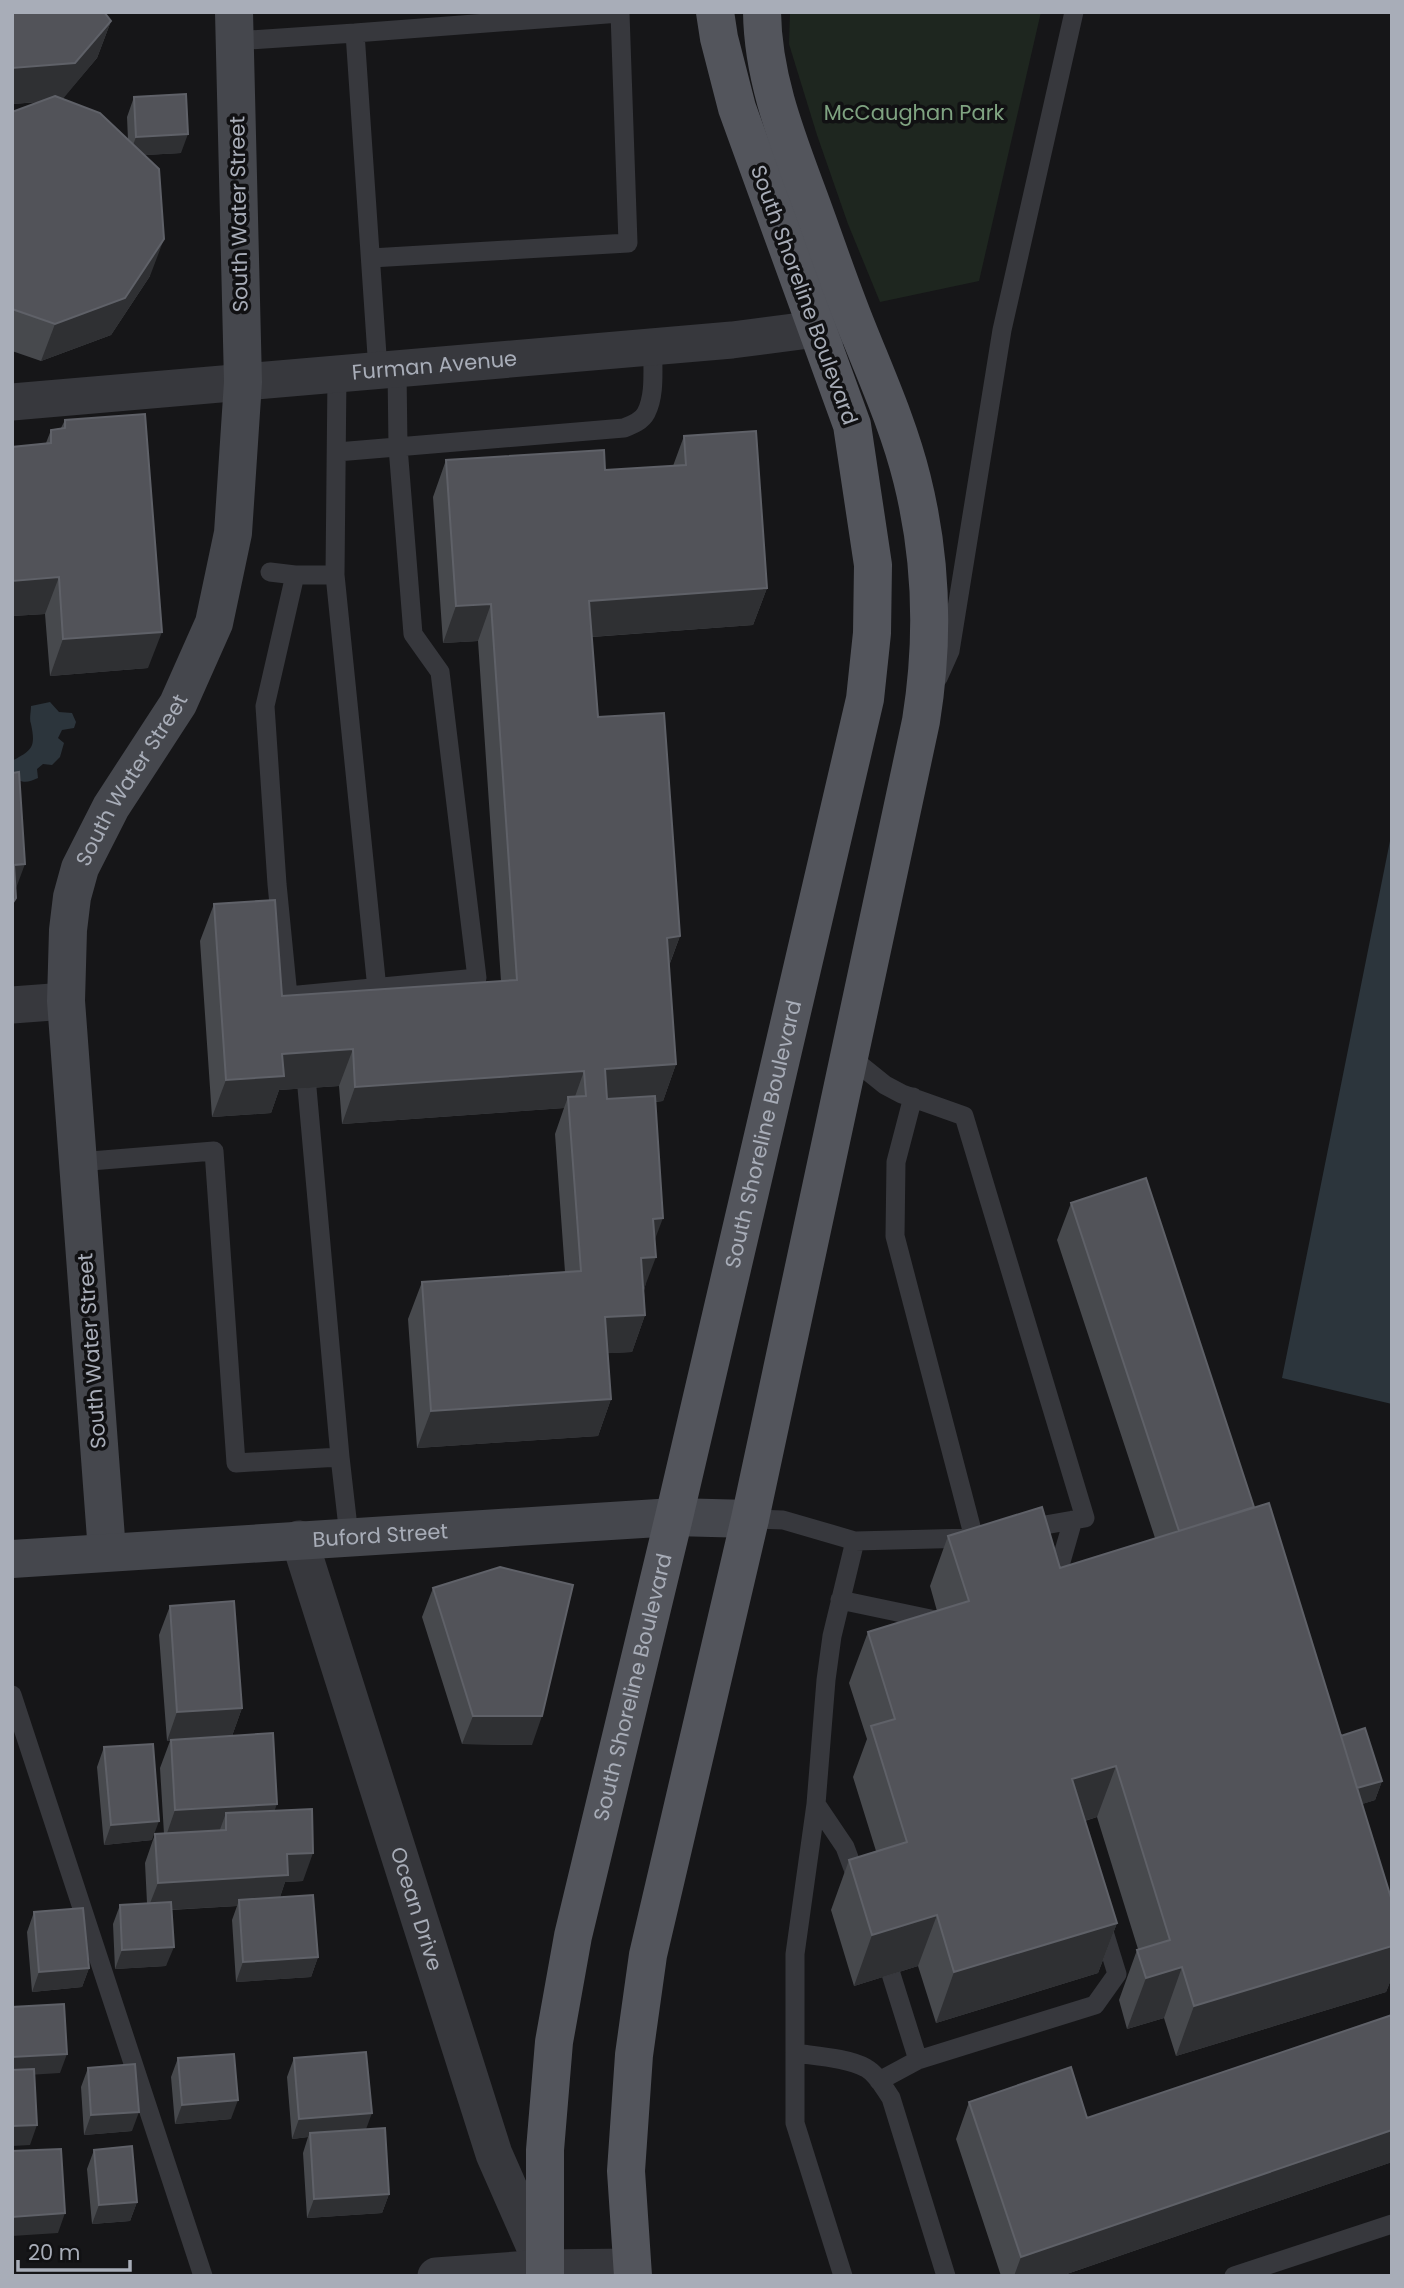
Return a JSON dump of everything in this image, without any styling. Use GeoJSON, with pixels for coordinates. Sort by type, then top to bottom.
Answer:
{"type":"FeatureCollection","features":[{"type":"Feature","properties":{"kind":"main road","name":"South Shoreline Boulevard"},"geometry":{"type":"LineString","coordinates":[[545,2272],[545,2150],[554,2042],[573,1936],[674,1517],[864,699],[872,633],[873,565],[852,425],[737,107],[715,12]]}},
{"type":"Feature","properties":{"kind":"main road","name":"South Shoreline Boulevard"},"geometry":{"type":"LineString","coordinates":[[632,2271],[626,2171],[634,2055],[648,1955],[750,1519],[920,721],[926,688],[931,617],[925,551],[912,479],[894,419],[855,324],[776,107],[767,70],[762,12]]}},
{"type":"Feature","properties":{"kind":"street","name":"South Water Street"},"geometry":{"type":"LineString","coordinates":[[107,1552],[66,1000],[68,930],[72,897],[80,869],[111,807],[178,704],[214,623],[233,533],[243,382],[234,27]]}},
{"type":"Feature","properties":{"kind":"street","name":"Furman Avenue"},"geometry":{"type":"LineString","coordinates":[[12,401],[653,346],[855,324]]}},
{"type":"Feature","properties":{"kind":"street"},"geometry":{"type":"LineString","coordinates":[[12,1005],[66,1000]]}},
{"type":"Feature","properties":{"kind":"street","name":"Buford Street"},"geometry":{"type":"LineString","coordinates":[[12,1559],[674,1517],[750,1519]]}},
{"type":"Feature","properties":{"kind":"street","name":"Ocean Drive"},"geometry":{"type":"LineString","coordinates":[[299,1539],[494,2154],[545,2272]]}},
{"type":"Feature","properties":{"kind":"street"},"geometry":{"type":"LineString","coordinates":[[436,2276],[632,2271]]}},
{"type":"Feature","properties":{"kind":"lane"},"geometry":{"type":"LineString","coordinates":[[920,721],[950,651],[1002,330],[1074,12]]}},
{"type":"Feature","properties":{"kind":"lane"},"geometry":{"type":"LineString","coordinates":[[234,27],[355,33],[620,13],[628,243],[371,258]]}},
{"type":"Feature","properties":{"kind":"lane"},"geometry":{"type":"LineString","coordinates":[[295,575],[265,706],[277,884],[288,996],[477,978],[440,672],[413,634],[398,447],[371,258],[355,33]]}},
{"type":"Feature","properties":{"kind":"lane"},"geometry":{"type":"LineString","coordinates":[[337,452],[624,428],[636,423],[646,414],[652,388],[653,346]]}},
{"type":"Feature","properties":{"kind":"lane"},"geometry":{"type":"LineString","coordinates":[[337,373],[335,575],[377,989]]}},
{"type":"Feature","properties":{"kind":"lane"},"geometry":{"type":"LineString","coordinates":[[270,572],[335,575]]}},
{"type":"Feature","properties":{"kind":"lane"},"geometry":{"type":"LineString","coordinates":[[299,995],[302,1019]]}},
{"type":"Feature","properties":{"kind":"lane"},"geometry":{"type":"LineString","coordinates":[[849,1056],[885,1085],[964,1116],[1079,1519],[1058,1572],[1033,1591]]}},
{"type":"Feature","properties":{"kind":"lane"},"geometry":{"type":"LineString","coordinates":[[307,1088],[349,1536]]}},
{"type":"Feature","properties":{"kind":"lane"},"geometry":{"type":"LineString","coordinates":[[913,1097],[896,1162],[895,1236],[987,1536]]}},
{"type":"Feature","properties":{"kind":"lane"},"geometry":{"type":"LineString","coordinates":[[78,1162],[214,1151],[236,1463],[340,1457]]}},
{"type":"Feature","properties":{"kind":"lane"},"geometry":{"type":"LineString","coordinates":[[750,1519],[783,1520],[855,1541],[987,1536],[1079,1519]]}},
{"type":"Feature","properties":{"kind":"lane"},"geometry":{"type":"LineString","coordinates":[[844,2276],[795,2123],[795,1954],[816,1804],[832,1636],[855,1541]]}},
{"type":"Feature","properties":{"kind":"lane"},"geometry":{"type":"LineString","coordinates":[[840,1600],[940,1621]]}},
{"type":"Feature","properties":{"kind":"lane"},"geometry":{"type":"LineString","coordinates":[[12,1695],[203,2276]]}},
{"type":"Feature","properties":{"kind":"lane"},"geometry":{"type":"LineString","coordinates":[[816,1804],[845,1847],[864,1900]]}},
{"type":"Feature","properties":{"kind":"lane"},"geometry":{"type":"LineString","coordinates":[[879,2081],[918,2060],[1095,2005],[1117,1974],[1096,1902]]}},
{"type":"Feature","properties":{"kind":"lane"},"geometry":{"type":"LineString","coordinates":[[891,1974],[918,2060]]}},
{"type":"Feature","properties":{"kind":"lane"},"geometry":{"type":"LineString","coordinates":[[795,2053],[840,2060],[866,2068],[891,2098],[947,2276]]}},
{"type":"Feature","properties":{"kind":"lane"},"geometry":{"type":"LineString","coordinates":[[1234,2276],[1392,2224]]}},
{"type":"Feature","properties":{"kind":"green space","name":"McCaughan Park"},"geometry":{"type":"Polygon","coordinates":[[[790,12],[1041,12],[979,281],[880,302],[848,224],[817,135],[789,44],[790,12]]]}},
{"type":"Feature","properties":{"kind":"shaded area"},"geometry":{"type":"Polygon","coordinates":[[[50,702],[59,712],[72,713],[76,722],[74,728],[62,730],[58,738],[64,743],[60,757],[52,765],[43,764],[37,769],[38,778],[28,782],[19,780],[12,775],[12,761],[31,747],[31,706],[50,702]]]}},
{"type":"Feature","properties":{"kind":"shaded area"},"geometry":{"type":"Polygon","coordinates":[[[1392,831],[1392,1404],[1282,1378],[1392,831]]]}},
{"type":"Feature","properties":{"kind":"building"},"geometry":{"type":"Polygon","coordinates":[[[12,12],[104,12],[111,21],[75,63],[12,68],[12,12]]]}},
{"type":"Feature","properties":{"kind":"building"},"geometry":{"type":"Polygon","coordinates":[[[186,94],[188,134],[136,137],[134,97],[186,94]]]}},
{"type":"Feature","properties":{"kind":"building"},"geometry":{"type":"Polygon","coordinates":[[[55,96],[100,113],[159,169],[164,239],[125,298],[55,324],[12,309],[12,112],[55,96]]]}},
{"type":"Feature","properties":{"kind":"building"},"geometry":{"type":"Polygon","coordinates":[[[145,414],[162,632],[63,639],[59,577],[12,581],[12,447],[51,443],[51,430],[65,428],[65,420],[145,414]]]}},
{"type":"Feature","properties":{"kind":"building"},"geometry":{"type":"Polygon","coordinates":[[[756,431],[767,588],[589,601],[598,717],[664,713],[680,936],[667,938],[676,1064],[605,1069],[607,1099],[655,1096],[663,1218],[653,1219],[656,1257],[641,1258],[645,1315],[605,1317],[611,1399],[431,1411],[422,1282],[581,1271],[568,1097],[586,1096],[584,1071],[355,1087],[353,1049],[282,1054],[284,1076],[226,1080],[214,904],[275,900],[282,996],[517,980],[491,604],[456,606],[446,460],[604,450],[605,470],[686,465],[684,436],[756,431]]]}},
{"type":"Feature","properties":{"kind":"building"},"geometry":{"type":"Polygon","coordinates":[[[19,772],[25,864],[14,865],[16,898],[12,904],[12,773],[19,772]]]}},
{"type":"Feature","properties":{"kind":"building"},"geometry":{"type":"Polygon","coordinates":[[[1146,1178],[1254,1507],[1179,1531],[1071,1203],[1146,1178]]]}},
{"type":"Feature","properties":{"kind":"building"},"geometry":{"type":"Polygon","coordinates":[[[1269,1503],[1392,1901],[1392,1946],[1194,2006],[1182,1967],[1146,1978],[1137,1950],[1170,1940],[1116,1766],[1072,1779],[1117,1923],[954,1972],[937,1915],[872,1935],[849,1860],[907,1842],[871,1726],[895,1719],[868,1632],[969,1601],[948,1536],[1042,1507],[1060,1568],[1269,1503]]]}},
{"type":"Feature","properties":{"kind":"building"},"geometry":{"type":"Polygon","coordinates":[[[500,1567],[573,1585],[542,1716],[473,1716],[433,1588],[500,1567]]]}},
{"type":"Feature","properties":{"kind":"building"},"geometry":{"type":"Polygon","coordinates":[[[234,1601],[242,1708],[177,1712],[170,1606],[234,1601]]]}},
{"type":"Feature","properties":{"kind":"building"},"geometry":{"type":"Polygon","coordinates":[[[1365,1728],[1382,1781],[1357,1788],[1341,1736],[1365,1728]]]}},
{"type":"Feature","properties":{"kind":"building"},"geometry":{"type":"Polygon","coordinates":[[[273,1733],[277,1804],[175,1810],[171,1740],[273,1733]]]}},
{"type":"Feature","properties":{"kind":"building"},"geometry":{"type":"Polygon","coordinates":[[[153,1744],[159,1821],[111,1825],[104,1747],[153,1744]]]}},
{"type":"Feature","properties":{"kind":"building"},"geometry":{"type":"Polygon","coordinates":[[[312,1809],[313,1853],[287,1854],[288,1875],[158,1883],[155,1834],[226,1830],[226,1813],[312,1809]]]}},
{"type":"Feature","properties":{"kind":"building"},"geometry":{"type":"Polygon","coordinates":[[[313,1895],[318,1957],[243,1962],[239,1900],[313,1895]]]}},
{"type":"Feature","properties":{"kind":"building"},"geometry":{"type":"Polygon","coordinates":[[[171,1902],[174,1947],[122,1950],[120,1905],[171,1902]]]}},
{"type":"Feature","properties":{"kind":"building"},"geometry":{"type":"Polygon","coordinates":[[[83,1908],[89,1968],[39,1972],[34,1912],[83,1908]]]}},
{"type":"Feature","properties":{"kind":"building"},"geometry":{"type":"Polygon","coordinates":[[[64,2004],[67,2054],[12,2057],[12,2007],[64,2004]]]}},
{"type":"Feature","properties":{"kind":"building"},"geometry":{"type":"Polygon","coordinates":[[[1392,2015],[1392,2130],[1021,2257],[969,2102],[1071,2067],[1087,2118],[1392,2015]]]}},
{"type":"Feature","properties":{"kind":"building"},"geometry":{"type":"Polygon","coordinates":[[[366,2052],[372,2113],[299,2119],[294,2058],[366,2052]]]}},
{"type":"Feature","properties":{"kind":"building"},"geometry":{"type":"Polygon","coordinates":[[[234,2054],[238,2100],[182,2105],[178,2058],[234,2054]]]}},
{"type":"Feature","properties":{"kind":"building"},"geometry":{"type":"Polygon","coordinates":[[[135,2064],[139,2112],[91,2115],[88,2068],[135,2064]]]}},
{"type":"Feature","properties":{"kind":"building"},"geometry":{"type":"Polygon","coordinates":[[[34,2069],[37,2125],[12,2126],[12,2070],[34,2069]]]}},
{"type":"Feature","properties":{"kind":"building"},"geometry":{"type":"Polygon","coordinates":[[[385,2128],[389,2194],[314,2199],[310,2133],[385,2128]]]}},
{"type":"Feature","properties":{"kind":"building"},"geometry":{"type":"Polygon","coordinates":[[[132,2146],[137,2202],[99,2205],[94,2150],[132,2146]]]}},
{"type":"Feature","properties":{"kind":"building"},"geometry":{"type":"Polygon","coordinates":[[[61,2149],[65,2213],[12,2217],[12,2151],[61,2149]]]}}]}
